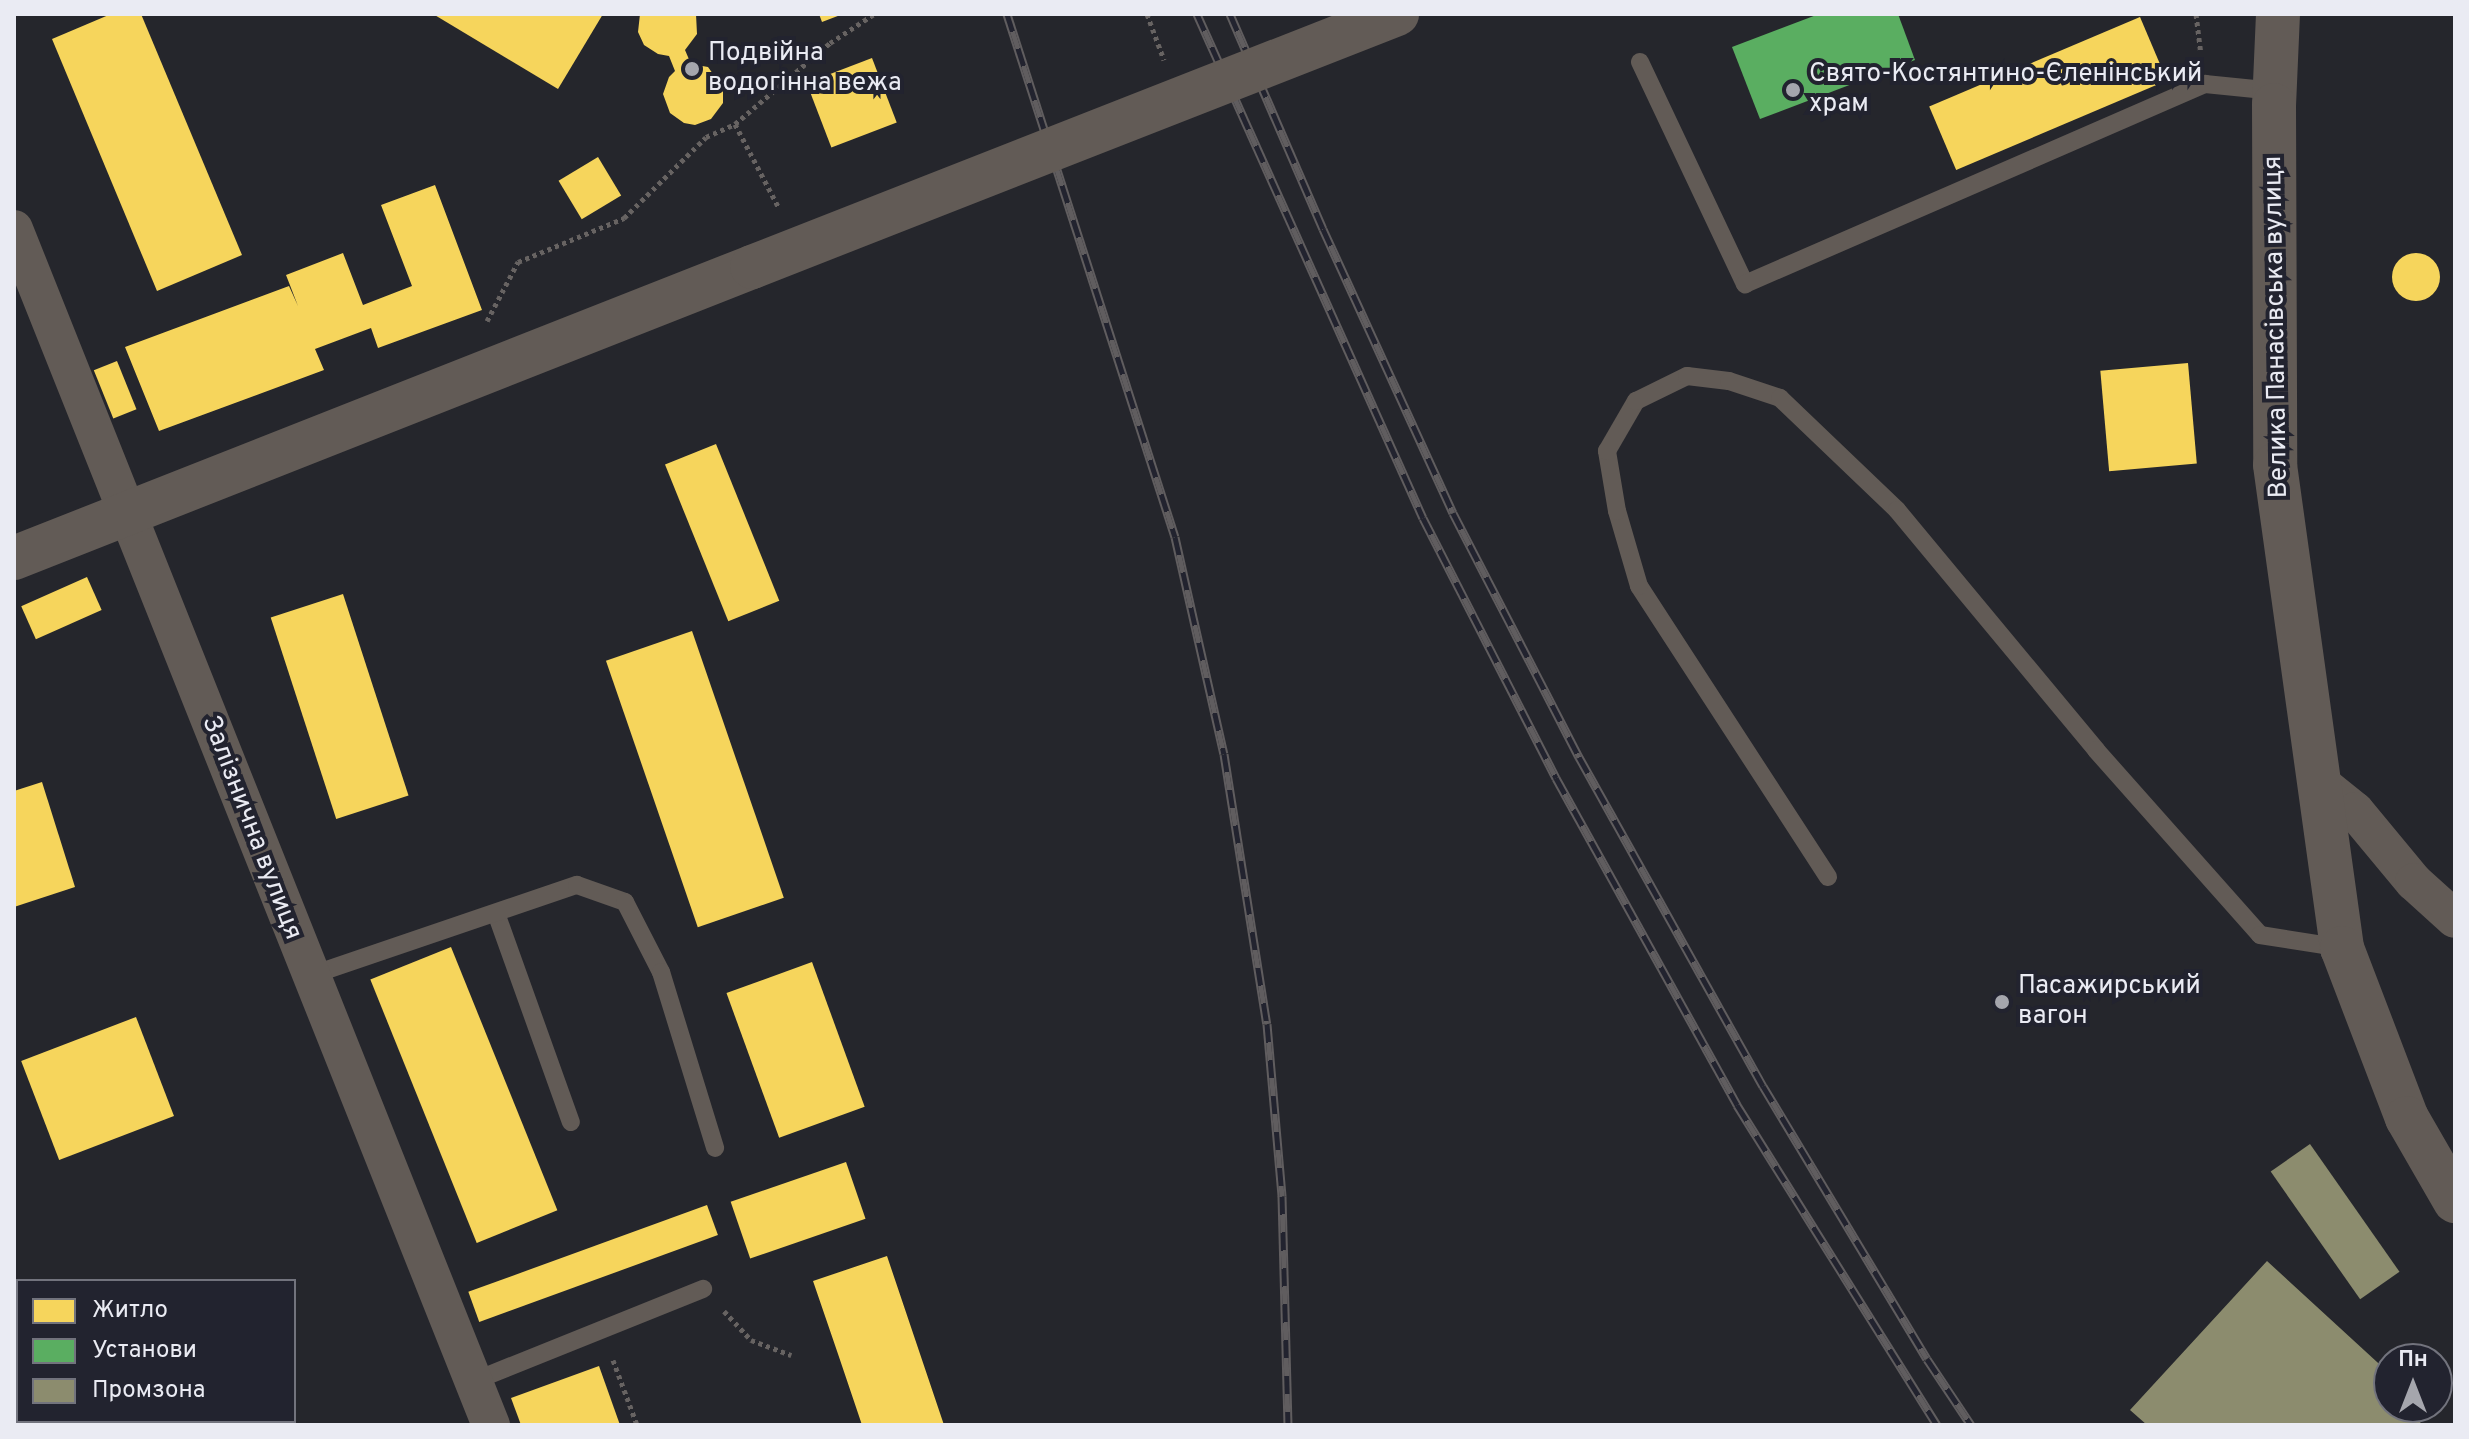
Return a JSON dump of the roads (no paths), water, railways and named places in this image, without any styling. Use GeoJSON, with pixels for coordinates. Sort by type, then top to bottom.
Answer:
{"type":"FeatureCollection","features":[{"type":"Feature","properties":{"kind":"street"},"geometry":{"type":"LineString","coordinates":[[14,558],[1397,14]]}},
{"type":"Feature","properties":{"kind":"street","name":"Велика Панасівська вулиця"},"geometry":{"type":"LineString","coordinates":[[2278,14],[2275,91],[2275,465],[2342,948],[2407,1118],[2455,1201]]}},
{"type":"Feature","properties":{"kind":"street","name":"Залізнична вулиця"},"geometry":{"type":"LineString","coordinates":[[14,229],[129,512],[309,976],[491,1425]]}},
{"type":"Feature","properties":{"kind":"street"},"geometry":{"type":"LineString","coordinates":[[2319,782],[2355,811],[2414,882],[2455,919]]}},
{"type":"Feature","properties":{"kind":"lane"},"geometry":{"type":"LineString","coordinates":[[1640,62],[1745,284],[2205,84],[2275,91]]}},
{"type":"Feature","properties":{"kind":"lane"},"geometry":{"type":"LineString","coordinates":[[1828,877],[1639,586],[1617,511],[1607,451],[1636,401],[1687,376],[1729,381],[1780,398],[1897,510],[2096,750],[2260,935],[2342,948]]}},
{"type":"Feature","properties":{"kind":"lane"},"geometry":{"type":"LineString","coordinates":[[309,976],[577,885],[625,902],[661,972],[715,1148]]}},
{"type":"Feature","properties":{"kind":"lane"},"geometry":{"type":"LineString","coordinates":[[496,913],[571,1122]]}},
{"type":"Feature","properties":{"kind":"lane"},"geometry":{"type":"LineString","coordinates":[[474,1381],[703,1289]]}},
{"type":"Feature","properties":{"kind":"railway"},"geometry":{"type":"LineString","coordinates":[[1007,14],[1175,537],[1224,754],[1267,1024],[1282,1196],[1288,1425]]}},
{"type":"Feature","properties":{"kind":"railway"},"geometry":{"type":"LineString","coordinates":[[1197,14],[1423,518],[1556,778],[1737,1105],[1937,1425]]}},
{"type":"Feature","properties":{"kind":"railway"},"geometry":{"type":"LineString","coordinates":[[1230,14],[1323,229],[1453,513],[1579,757],[1763,1086],[1927,1359],[1971,1425]]}},
{"type":"Feature","properties":{"kind":"place","name":"Подвійна водогінна вежа"},"geometry":{"type":"Point","coordinates":[692,69]}},
{"type":"Feature","properties":{"kind":"place","name":"Свято-Костянтино-Єленінський храм"},"geometry":{"type":"Point","coordinates":[1793,90]}},
{"type":"Feature","properties":{"kind":"place","name":"Пасажирський вагон"},"geometry":{"type":"Point","coordinates":[2002,1002]}}]}
